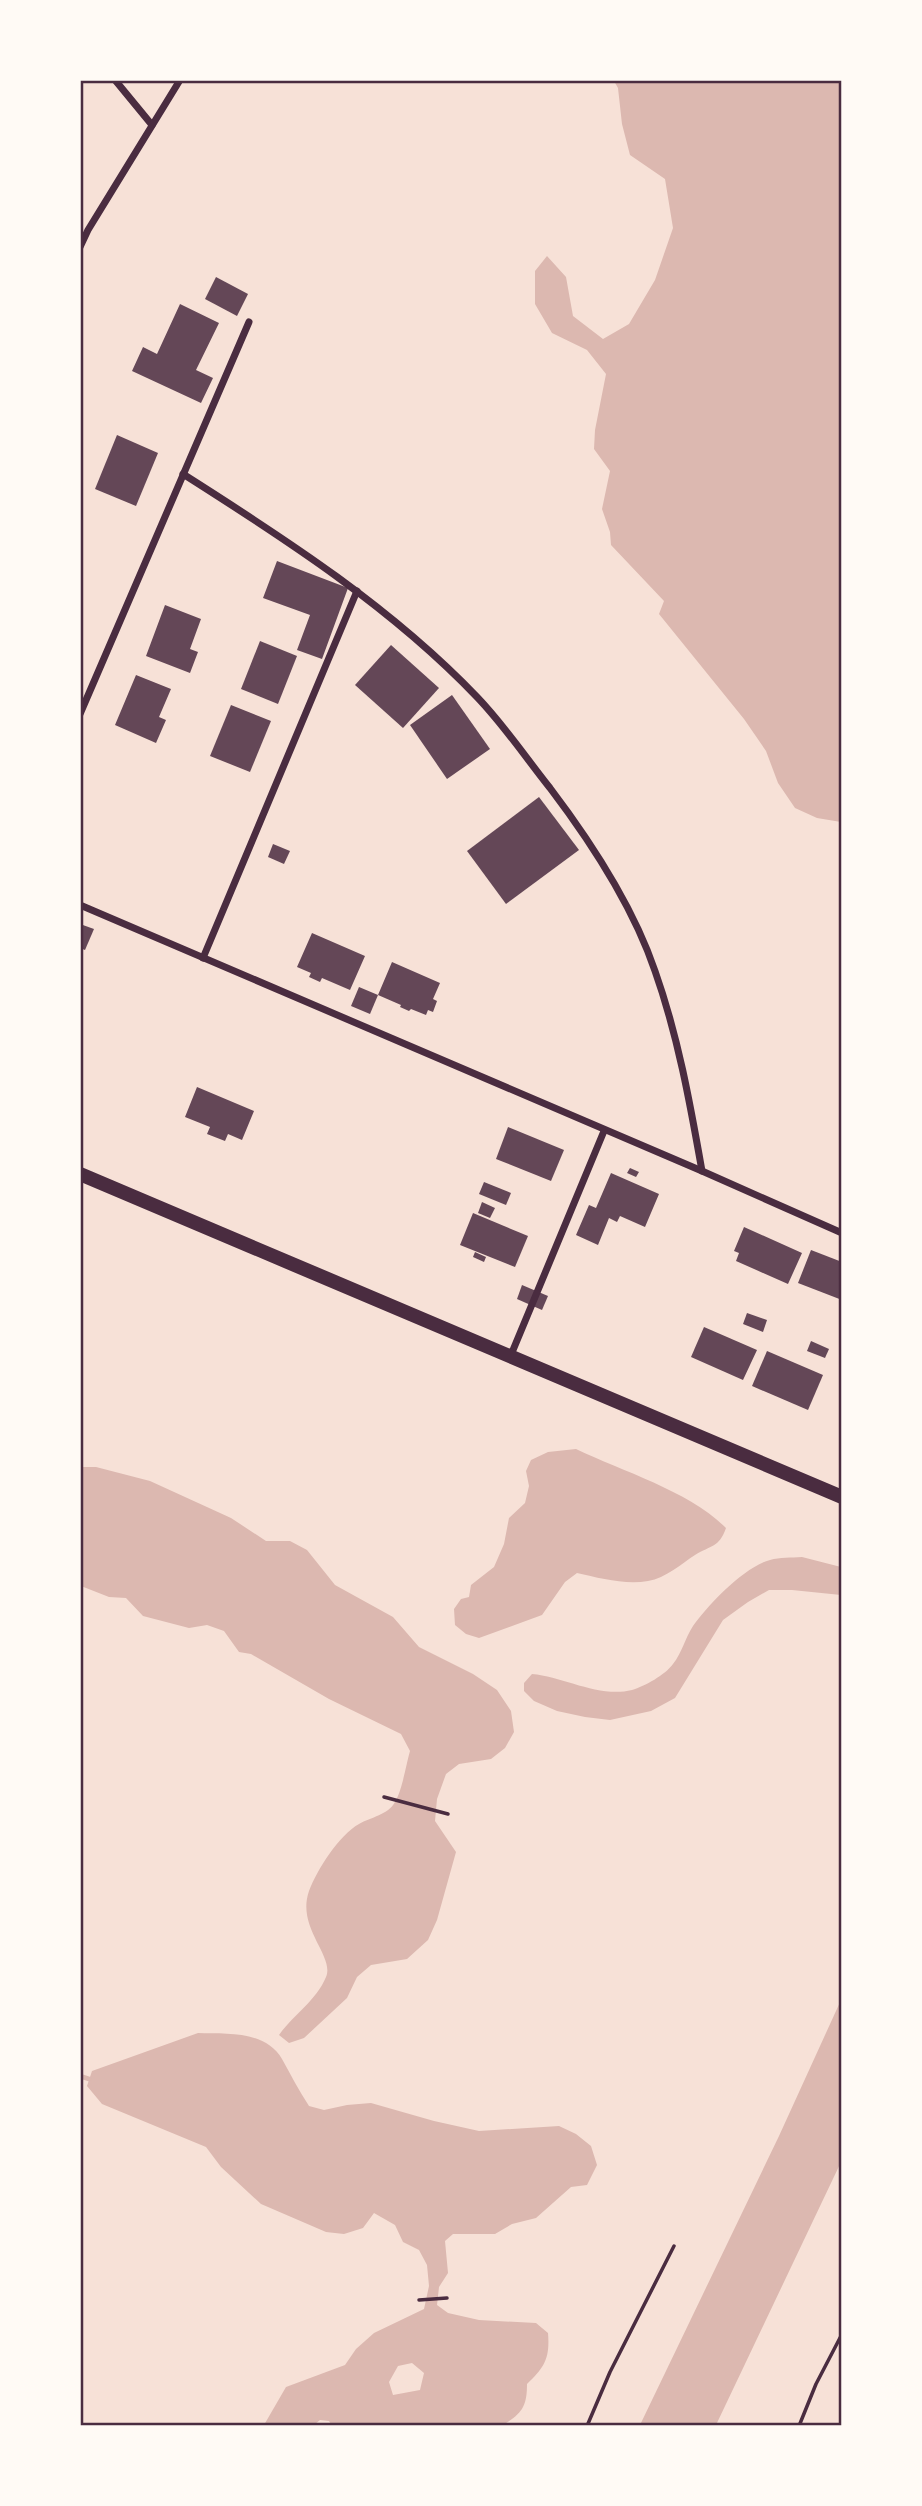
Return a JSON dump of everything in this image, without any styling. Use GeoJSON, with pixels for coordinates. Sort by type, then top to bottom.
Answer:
{"type":"FeatureCollection","features":[{"type":"Feature","properties":{"kind":"main road"},"geometry":{"type":"LineString","coordinates":[[80,1174],[842,1497]]}},
{"type":"Feature","properties":{"kind":"street"},"geometry":{"type":"LineString","coordinates":[[115,80],[152,125]]}},
{"type":"Feature","properties":{"kind":"street"},"geometry":{"type":"LineString","coordinates":[[80,247],[180,80]]}},
{"type":"Feature","properties":{"kind":"street"},"geometry":{"type":"LineString","coordinates":[[80,714],[249,322]]}},
{"type":"Feature","properties":{"kind":"street"},"geometry":{"type":"LineString","coordinates":[[183,474],[357,591],[416,640],[478,698],[580,827],[617,888],[654,968],[677,1042],[702,1171]]}},
{"type":"Feature","properties":{"kind":"street"},"geometry":{"type":"LineString","coordinates":[[204,958],[357,591]]}},
{"type":"Feature","properties":{"kind":"street"},"geometry":{"type":"LineString","coordinates":[[80,905],[842,1233]]}},
{"type":"Feature","properties":{"kind":"street"},"geometry":{"type":"LineString","coordinates":[[511,1355],[604,1131]]}},
{"type":"Feature","properties":{"kind":"path"},"geometry":{"type":"LineString","coordinates":[[384,1797],[448,1814]]}},
{"type":"Feature","properties":{"kind":"path"},"geometry":{"type":"LineString","coordinates":[[587,2426],[610,2372],[674,2246]]}},
{"type":"Feature","properties":{"kind":"path"},"geometry":{"type":"LineString","coordinates":[[419,2300],[447,2298]]}},
{"type":"Feature","properties":{"kind":"path"},"geometry":{"type":"LineString","coordinates":[[799,2426],[816,2384],[842,2334]]}},
{"type":"Feature","properties":{"kind":"shaded area"},"geometry":{"type":"Polygon","coordinates":[[[614,81],[841,81],[841,822],[817,818],[795,808],[778,783],[766,751],[744,719],[659,614],[664,601],[611,545],[610,532],[602,509],[610,471],[594,449],[606,374],[587,350],[552,333],[535,304],[535,271],[547,256],[566,277],[573,316],[603,339],[629,324],[655,280],[673,228],[665,179],[630,155],[622,124],[618,88],[614,81]]]}},
{"type":"Feature","properties":{"kind":"shaded area"},"geometry":{"type":"Polygon","coordinates":[[[576,1449],[694,1503],[726,1528],[723,1534],[714,1545],[661,1577],[630,1582],[577,1573],[565,1582],[542,1615],[479,1638],[466,1634],[455,1625],[454,1609],[461,1599],[469,1597],[471,1585],[494,1567],[504,1544],[509,1518],[525,1503],[529,1486],[526,1471],[531,1460],[548,1452],[576,1449]]]}},
{"type":"Feature","properties":{"kind":"shaded area"},"geometry":{"type":"Polygon","coordinates":[[[80,1467],[96,1467],[150,1481],[231,1518],[266,1541],[290,1541],[307,1550],[335,1585],[393,1617],[419,1647],[473,1674],[497,1690],[511,1711],[514,1732],[505,1748],[491,1759],[459,1764],[446,1774],[437,1799],[435,1821],[456,1852],[437,1920],[428,1940],[407,1959],[371,1965],[357,1977],[347,1998],[304,2038],[289,2043],[279,2035],[317,1993],[326,1977],[325,1960],[307,1917],[309,1891],[323,1863],[344,1836],[359,1824],[384,1813],[392,1806],[400,1791],[410,1751],[401,1734],[329,1699],[251,1654],[239,1652],[224,1631],[207,1625],[189,1628],[143,1616],[126,1598],[109,1597],[81,1586],[80,1467]]]}},
{"type":"Feature","properties":{"kind":"shaded area"},"geometry":{"type":"Polygon","coordinates":[[[802,1557],[841,1567],[841,1595],[769,1590],[748,1602],[723,1620],[675,1698],[651,1711],[610,1720],[585,1717],[557,1711],[534,1701],[524,1691],[524,1683],[532,1674],[607,1691],[620,1692],[643,1686],[669,1668],[699,1618],[738,1578],[770,1560],[802,1557]]]}},
{"type":"Feature","properties":{"kind":"shaded area"},"geometry":{"type":"Polygon","coordinates":[[[841,2000],[841,2162],[716,2425],[640,2425],[779,2136],[841,2000]]]}},
{"type":"Feature","properties":{"kind":"shaded area"},"geometry":{"type":"Polygon","coordinates":[[[198,2033],[232,2034],[255,2038],[275,2050],[309,2106],[324,2110],[371,2103],[479,2131],[559,2126],[576,2134],[591,2146],[597,2165],[587,2185],[571,2187],[536,2218],[512,2224],[495,2234],[453,2234],[445,2241],[448,2273],[439,2287],[437,2305],[448,2313],[479,2320],[536,2323],[548,2333],[545,2362],[527,2384],[522,2409],[501,2426],[332,2426],[329,2421],[320,2420],[314,2425],[264,2425],[286,2387],[345,2365],[356,2349],[374,2333],[424,2309],[429,2286],[427,2265],[419,2250],[403,2242],[395,2225],[374,2213],[363,2228],[344,2234],[326,2232],[261,2204],[221,2167],[206,2147],[102,2104],[87,2086],[92,2071],[198,2033]],[[412,2363],[398,2366],[389,2382],[393,2395],[420,2390],[424,2373],[412,2363]]]}},
{"type":"Feature","properties":{"kind":"building"},"geometry":{"type":"Polygon","coordinates":[[[216,277],[248,294],[237,316],[205,299],[216,277]]]}},
{"type":"Feature","properties":{"kind":"building"},"geometry":{"type":"Polygon","coordinates":[[[180,304],[219,323],[196,370],[213,378],[201,403],[132,371],[143,347],[157,354],[180,304]]]}},
{"type":"Feature","properties":{"kind":"building"},"geometry":{"type":"Polygon","coordinates":[[[117,435],[158,453],[136,506],[95,489],[117,435]]]}},
{"type":"Feature","properties":{"kind":"building"},"geometry":{"type":"Polygon","coordinates":[[[277,561],[348,588],[322,659],[297,650],[310,615],[263,598],[277,561]]]}},
{"type":"Feature","properties":{"kind":"building"},"geometry":{"type":"Polygon","coordinates":[[[165,605],[201,619],[190,649],[198,652],[190,673],[146,656],[165,605]]]}},
{"type":"Feature","properties":{"kind":"building"},"geometry":{"type":"Polygon","coordinates":[[[260,641],[297,656],[278,704],[241,689],[260,641]]]}},
{"type":"Feature","properties":{"kind":"building"},"geometry":{"type":"Polygon","coordinates":[[[391,645],[439,688],[403,728],[355,685],[391,645]]]}},
{"type":"Feature","properties":{"kind":"building"},"geometry":{"type":"Polygon","coordinates":[[[136,675],[171,689],[159,717],[166,720],[156,743],[115,725],[136,675]]]}},
{"type":"Feature","properties":{"kind":"building"},"geometry":{"type":"Polygon","coordinates":[[[452,695],[490,749],[447,779],[410,725],[452,695]]]}},
{"type":"Feature","properties":{"kind":"building"},"geometry":{"type":"Polygon","coordinates":[[[231,705],[271,721],[250,772],[210,756],[231,705]]]}},
{"type":"Feature","properties":{"kind":"building"},"geometry":{"type":"Polygon","coordinates":[[[539,797],[579,850],[506,904],[467,851],[539,797]]]}},
{"type":"Feature","properties":{"kind":"building"},"geometry":{"type":"Polygon","coordinates":[[[273,844],[290,851],[284,864],[268,857],[273,844]]]}},
{"type":"Feature","properties":{"kind":"building"},"geometry":{"type":"Polygon","coordinates":[[[80,924],[94,929],[85,950],[80,948],[80,924]]]}},
{"type":"Feature","properties":{"kind":"building"},"geometry":{"type":"Polygon","coordinates":[[[312,933],[365,956],[350,990],[322,978],[320,982],[309,977],[311,973],[297,967],[312,933]]]}},
{"type":"Feature","properties":{"kind":"building"},"geometry":{"type":"Polygon","coordinates":[[[392,962],[440,983],[433,999],[437,1001],[433,1012],[428,1010],[426,1015],[411,1009],[409,1011],[378,995],[392,962]]]}},
{"type":"Feature","properties":{"kind":"building"},"geometry":{"type":"Polygon","coordinates":[[[359,987],[378,995],[370,1014],[351,1006],[359,987]]]}},
{"type":"Feature","properties":{"kind":"building"},"geometry":{"type":"Polygon","coordinates":[[[197,1087],[254,1111],[242,1140],[228,1134],[225,1141],[207,1134],[210,1127],[185,1117],[197,1087]]]}},
{"type":"Feature","properties":{"kind":"building"},"geometry":{"type":"Polygon","coordinates":[[[508,1127],[564,1150],[551,1181],[496,1159],[508,1127]]]}},
{"type":"Feature","properties":{"kind":"building"},"geometry":{"type":"Polygon","coordinates":[[[630,1168],[639,1172],[636,1177],[627,1173],[630,1168]]]}},
{"type":"Feature","properties":{"kind":"building"},"geometry":{"type":"Polygon","coordinates":[[[611,1173],[659,1194],[645,1227],[620,1216],[617,1222],[609,1218],[598,1245],[576,1235],[589,1205],[596,1208],[611,1173]]]}},
{"type":"Feature","properties":{"kind":"building"},"geometry":{"type":"Polygon","coordinates":[[[484,1182],[511,1193],[506,1205],[479,1194],[484,1182]]]}},
{"type":"Feature","properties":{"kind":"building"},"geometry":{"type":"Polygon","coordinates":[[[482,1202],[495,1208],[490,1218],[478,1213],[482,1202]]]}},
{"type":"Feature","properties":{"kind":"building"},"geometry":{"type":"Polygon","coordinates":[[[473,1213],[528,1236],[515,1267],[460,1245],[473,1213]]]}},
{"type":"Feature","properties":{"kind":"building"},"geometry":{"type":"Polygon","coordinates":[[[744,1227],[802,1253],[788,1284],[736,1261],[739,1253],[734,1251],[744,1227]]]}},
{"type":"Feature","properties":{"kind":"building"},"geometry":{"type":"Polygon","coordinates":[[[811,1250],[842,1262],[842,1300],[798,1283],[811,1250]]]}},
{"type":"Feature","properties":{"kind":"building"},"geometry":{"type":"Polygon","coordinates":[[[475,1252],[486,1257],[484,1262],[473,1257],[475,1252]]]}},
{"type":"Feature","properties":{"kind":"building"},"geometry":{"type":"Polygon","coordinates":[[[522,1285],[548,1296],[542,1310],[517,1299],[522,1285]]]}},
{"type":"Feature","properties":{"kind":"building"},"geometry":{"type":"Polygon","coordinates":[[[747,1313],[767,1320],[763,1332],[743,1324],[747,1313]]]}},
{"type":"Feature","properties":{"kind":"building"},"geometry":{"type":"Polygon","coordinates":[[[704,1327],[757,1350],[743,1380],[691,1357],[704,1327]]]}},
{"type":"Feature","properties":{"kind":"building"},"geometry":{"type":"Polygon","coordinates":[[[811,1341],[829,1349],[825,1358],[807,1351],[811,1341]]]}},
{"type":"Feature","properties":{"kind":"building"},"geometry":{"type":"Polygon","coordinates":[[[767,1351],[823,1375],[808,1410],[752,1386],[767,1351]]]}},
{"type":"Feature","properties":{"kind":"waterway"},"geometry":{"type":"LineString","coordinates":[[80,2076],[89,2079]]}}]}
